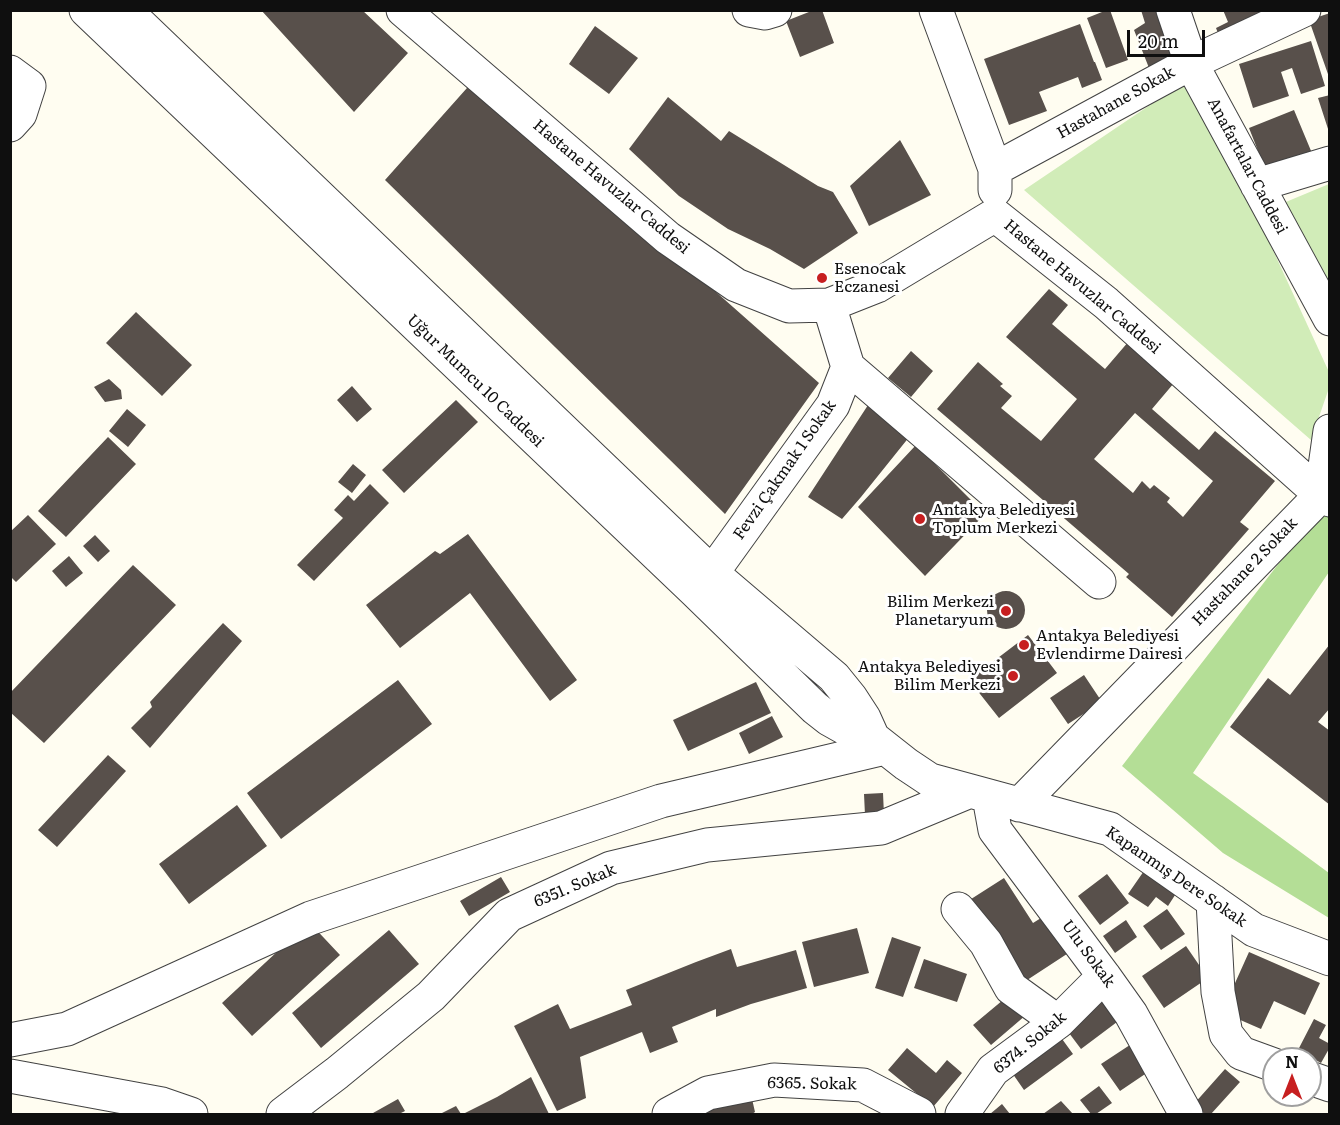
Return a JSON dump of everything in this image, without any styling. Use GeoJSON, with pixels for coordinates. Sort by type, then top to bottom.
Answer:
{"type":"FeatureCollection","features":[{"type":"Feature","properties":{"kind":"street","name":"Uğur Mumcu 10 Caddesi"},"geometry":{"type":"LineString","coordinates":[[86,10],[704,582]]}},
{"type":"Feature","properties":{"kind":"street","name":"Uğur Mumcu 10 Caddesi"},"geometry":{"type":"LineString","coordinates":[[124,10],[704,582],[815,708],[854,733],[879,743],[930,780],[992,798]]}},
{"type":"Feature","properties":{"kind":"street","name":"Hastane Havuzlar Caddesi"},"geometry":{"type":"LineString","coordinates":[[403,10],[668,238],[736,285],[789,306],[829,306],[877,286],[995,215],[1106,303],[1325,497]]}},
{"type":"Feature","properties":{"kind":"street"},"geometry":{"type":"LineString","coordinates":[[749,10],[765,13],[775,10]]}},
{"type":"Feature","properties":{"kind":"street"},"geometry":{"type":"LineString","coordinates":[[936,10],[995,169],[995,215]]}},
{"type":"Feature","properties":{"kind":"street","name":"Anafartalar Caddesi"},"geometry":{"type":"LineString","coordinates":[[1173,10],[1191,63],[1329,319]]}},
{"type":"Feature","properties":{"kind":"street","name":"Hastahane Sokak"},"geometry":{"type":"LineString","coordinates":[[995,169],[1191,63],[1304,10]]}},
{"type":"Feature","properties":{"kind":"street"},"geometry":{"type":"LineString","coordinates":[[10,72],[29,86],[20,114],[10,125]]}},
{"type":"Feature","properties":{"kind":"street"},"geometry":{"type":"LineString","coordinates":[[1257,185],[1329,163]]}},
{"type":"Feature","properties":{"kind":"street"},"geometry":{"type":"LineString","coordinates":[[829,306],[848,367],[1099,582]]}},
{"type":"Feature","properties":{"kind":"street","name":"Fevzi Çakmak 1 Sokak"},"geometry":{"type":"LineString","coordinates":[[704,582],[832,405],[848,367]]}},
{"type":"Feature","properties":{"kind":"street"},"geometry":{"type":"LineString","coordinates":[[1325,497],[1329,431]]}},
{"type":"Feature","properties":{"kind":"street","name":"Hastahane 2 Sokak"},"geometry":{"type":"LineString","coordinates":[[992,798],[1325,497]]}},
{"type":"Feature","properties":{"kind":"street"},"geometry":{"type":"LineString","coordinates":[[10,1040],[68,1029],[310,918],[661,801],[879,743]]}},
{"type":"Feature","properties":{"kind":"street","name":"Kapanmış Dere Sokak"},"geometry":{"type":"LineString","coordinates":[[992,798],[1110,829],[1254,930],[1329,959]]}},
{"type":"Feature","properties":{"kind":"street","name":"Ulu Sokak"},"geometry":{"type":"LineString","coordinates":[[992,798],[995,831],[1131,1014],[1186,1114]]}},
{"type":"Feature","properties":{"kind":"street","name":"6351. Sokak"},"geometry":{"type":"LineString","coordinates":[[283,1114],[431,996],[509,915],[611,868],[707,845],[881,828],[992,798]]}},
{"type":"Feature","properties":{"kind":"street"},"geometry":{"type":"LineString","coordinates":[[1213,901],[1218,992],[1226,1034],[1241,1053],[1262,1061]]}},
{"type":"Feature","properties":{"kind":"street"},"geometry":{"type":"LineString","coordinates":[[958,909],[986,943],[1011,988],[1058,1022]]}},
{"type":"Feature","properties":{"kind":"street","name":"6374. Sokak"},"geometry":{"type":"LineString","coordinates":[[962,1114],[993,1070],[1058,1022],[1104,976]]}},
{"type":"Feature","properties":{"kind":"street"},"geometry":{"type":"LineString","coordinates":[[10,1076],[162,1104],[191,1114]]}},
{"type":"Feature","properties":{"kind":"street","name":"6365. Sokak"},"geometry":{"type":"LineString","coordinates":[[669,1114],[708,1093],[774,1080],[863,1085],[919,1114]]}},
{"type":"Feature","properties":{"kind":"green space"},"geometry":{"type":"Polygon","coordinates":[[[1193,76],[1329,372],[1329,388],[1311,440],[1024,190],[1193,76]]]}},
{"type":"Feature","properties":{"kind":"green space"},"geometry":{"type":"Polygon","coordinates":[[[1329,184],[1329,296],[1281,204],[1329,184]]]}},
{"type":"Feature","properties":{"kind":"green space"},"geometry":{"type":"Polygon","coordinates":[[[1327,501],[1330,504],[1329,572],[1193,773],[1329,873],[1329,918],[1223,853],[1122,766],[1327,501]]]}},
{"type":"Feature","properties":{"kind":"building"},"geometry":{"type":"Polygon","coordinates":[[[261,10],[362,10],[408,53],[354,112],[261,10]]]}},
{"type":"Feature","properties":{"kind":"building"},"geometry":{"type":"Polygon","coordinates":[[[814,10],[822,10],[834,43],[800,57],[786,21],[814,10]]]}},
{"type":"Feature","properties":{"kind":"building"},"geometry":{"type":"Polygon","coordinates":[[[1110,10],[1128,60],[1106,68],[1087,18],[1110,10]]]}},
{"type":"Feature","properties":{"kind":"building"},"geometry":{"type":"Polygon","coordinates":[[[1141,10],[1164,10],[1183,59],[1151,73],[1134,30],[1145,23],[1141,10]]]}},
{"type":"Feature","properties":{"kind":"building"},"geometry":{"type":"Polygon","coordinates":[[[1223,10],[1292,10],[1221,41],[1216,28],[1228,22],[1223,10]]]}},
{"type":"Feature","properties":{"kind":"building"},"geometry":{"type":"Polygon","coordinates":[[[1330,13],[1330,77],[1329,77],[1309,20],[1330,13]]]}},
{"type":"Feature","properties":{"kind":"building"},"geometry":{"type":"Polygon","coordinates":[[[1080,24],[1102,80],[1082,88],[1078,77],[1039,92],[1047,111],[1009,125],[984,59],[1080,24]]]}},
{"type":"Feature","properties":{"kind":"building"},"geometry":{"type":"Polygon","coordinates":[[[595,26],[638,58],[609,94],[569,64],[595,26]]]}},
{"type":"Feature","properties":{"kind":"building"},"geometry":{"type":"Polygon","coordinates":[[[1311,41],[1325,86],[1301,94],[1292,68],[1281,72],[1289,96],[1253,108],[1239,64],[1311,41]]]}},
{"type":"Feature","properties":{"kind":"building"},"geometry":{"type":"Polygon","coordinates":[[[475,79],[819,383],[725,514],[385,180],[475,79]]]}},
{"type":"Feature","properties":{"kind":"building"},"geometry":{"type":"Polygon","coordinates":[[[1330,95],[1330,132],[1329,132],[1318,98],[1330,95]]]}},
{"type":"Feature","properties":{"kind":"building"},"geometry":{"type":"Polygon","coordinates":[[[668,97],[721,141],[729,131],[818,186],[833,192],[858,233],[804,269],[770,249],[728,229],[679,196],[629,149],[668,97]]]}},
{"type":"Feature","properties":{"kind":"building"},"geometry":{"type":"Polygon","coordinates":[[[1294,110],[1314,158],[1268,176],[1249,128],[1294,110]]]}},
{"type":"Feature","properties":{"kind":"building"},"geometry":{"type":"Polygon","coordinates":[[[900,140],[931,195],[869,226],[850,186],[900,140]]]}},
{"type":"Feature","properties":{"kind":"building"},"geometry":{"type":"Polygon","coordinates":[[[1049,289],[1068,305],[1052,324],[1105,369],[1129,341],[1174,383],[1152,409],[1199,450],[1215,431],[1275,481],[1240,522],[1249,529],[1172,617],[1126,577],[1129,574],[937,409],[978,362],[1003,384],[1000,386],[1012,396],[1001,408],[1041,441],[1077,399],[1006,337],[1049,289]],[[1135,413],[1094,459],[1133,493],[1142,481],[1150,489],[1154,485],[1170,498],[1167,502],[1183,517],[1213,481],[1135,413]]]}},
{"type":"Feature","properties":{"kind":"building"},"geometry":{"type":"Polygon","coordinates":[[[136,312],[192,365],[162,396],[106,343],[136,312]]]}},
{"type":"Feature","properties":{"kind":"building"},"geometry":{"type":"Polygon","coordinates":[[[911,351],[933,371],[911,397],[888,378],[911,351]]]}},
{"type":"Feature","properties":{"kind":"building"},"geometry":{"type":"Polygon","coordinates":[[[109,379],[121,390],[122,399],[105,402],[94,387],[109,379]]]}},
{"type":"Feature","properties":{"kind":"building"},"geometry":{"type":"Polygon","coordinates":[[[352,386],[372,409],[357,422],[337,400],[352,386]]]}},
{"type":"Feature","properties":{"kind":"building"},"geometry":{"type":"Polygon","coordinates":[[[456,400],[478,422],[404,493],[382,470],[456,400]]]}},
{"type":"Feature","properties":{"kind":"building"},"geometry":{"type":"Polygon","coordinates":[[[870,402],[914,431],[842,519],[808,497],[870,402]]]}},
{"type":"Feature","properties":{"kind":"building"},"geometry":{"type":"Polygon","coordinates":[[[127,409],[146,425],[128,447],[109,431],[127,409]]]}},
{"type":"Feature","properties":{"kind":"building"},"geometry":{"type":"Polygon","coordinates":[[[108,437],[136,464],[66,537],[38,511],[108,437]]]}},
{"type":"Feature","properties":{"kind":"building"},"geometry":{"type":"Polygon","coordinates":[[[916,445],[985,514],[925,576],[858,507],[916,445]]]}},
{"type":"Feature","properties":{"kind":"building"},"geometry":{"type":"Polygon","coordinates":[[[353,464],[366,475],[352,493],[338,482],[353,464]]]}},
{"type":"Feature","properties":{"kind":"building"},"geometry":{"type":"Polygon","coordinates":[[[370,484],[389,503],[314,581],[297,565],[343,518],[334,510],[348,495],[354,501],[370,484]]]}},
{"type":"Feature","properties":{"kind":"building"},"geometry":{"type":"Polygon","coordinates":[[[28,515],[56,544],[16,582],[10,576],[10,532],[28,515]]]}},
{"type":"Feature","properties":{"kind":"building"},"geometry":{"type":"Polygon","coordinates":[[[468,534],[577,680],[550,701],[470,593],[400,648],[366,605],[435,551],[440,554],[468,534]]]}},
{"type":"Feature","properties":{"kind":"building"},"geometry":{"type":"Polygon","coordinates":[[[95,535],[110,551],[98,562],[83,546],[95,535]]]}},
{"type":"Feature","properties":{"kind":"building"},"geometry":{"type":"Polygon","coordinates":[[[69,556],[83,573],[66,587],[52,571],[69,556]]]}},
{"type":"Feature","properties":{"kind":"building"},"geometry":{"type":"Polygon","coordinates":[[[133,565],[176,605],[44,743],[10,712],[10,693],[133,565]]]}},
{"type":"Feature","properties":{"kind":"building","name":"Bilim Merkezi Planetaryum"},"geometry":{"type":"Polygon","coordinates":[[[1006,591],[1020,596],[1025,610],[1020,624],[1006,629],[992,624],[987,610],[992,596],[1006,591]]]}},
{"type":"Feature","properties":{"kind":"building"},"geometry":{"type":"Polygon","coordinates":[[[223,623],[242,641],[150,748],[131,728],[152,707],[150,702],[223,623]]]}},
{"type":"Feature","properties":{"kind":"building","name":"Antakya Belediyesi Bilim Merkezi"},"geometry":{"type":"Polygon","coordinates":[[[1028,635],[1057,673],[999,718],[969,680],[1028,635]]]}},
{"type":"Feature","properties":{"kind":"building"},"geometry":{"type":"Polygon","coordinates":[[[1330,644],[1330,708],[1318,722],[1330,731],[1330,805],[1230,727],[1268,678],[1290,695],[1330,644]]]}},
{"type":"Feature","properties":{"kind":"building"},"geometry":{"type":"Polygon","coordinates":[[[1084,675],[1102,702],[1068,724],[1050,698],[1084,675]]]}},
{"type":"Feature","properties":{"kind":"building"},"geometry":{"type":"Polygon","coordinates":[[[398,680],[432,724],[281,839],[247,793],[398,680]]]}},
{"type":"Feature","properties":{"kind":"building"},"geometry":{"type":"Polygon","coordinates":[[[756,682],[771,713],[688,751],[673,720],[756,682]]]}},
{"type":"Feature","properties":{"kind":"building"},"geometry":{"type":"Polygon","coordinates":[[[772,716],[783,737],[749,754],[739,733],[772,716]]]}},
{"type":"Feature","properties":{"kind":"building"},"geometry":{"type":"Polygon","coordinates":[[[108,755],[126,771],[57,847],[38,830],[108,755]]]}},
{"type":"Feature","properties":{"kind":"building"},"geometry":{"type":"Polygon","coordinates":[[[883,793],[884,815],[865,815],[864,794],[883,793]]]}},
{"type":"Feature","properties":{"kind":"building"},"geometry":{"type":"Polygon","coordinates":[[[237,805],[267,846],[189,904],[159,864],[237,805]]]}},
{"type":"Feature","properties":{"kind":"building"},"geometry":{"type":"Polygon","coordinates":[[[1146,868],[1177,892],[1168,906],[1156,897],[1148,907],[1128,894],[1146,868]]]}},
{"type":"Feature","properties":{"kind":"building"},"geometry":{"type":"Polygon","coordinates":[[[1107,874],[1129,903],[1100,925],[1078,896],[1107,874]]]}},
{"type":"Feature","properties":{"kind":"building"},"geometry":{"type":"Polygon","coordinates":[[[501,877],[510,892],[469,916],[460,901],[501,877]]]}},
{"type":"Feature","properties":{"kind":"building"},"geometry":{"type":"Polygon","coordinates":[[[1004,878],[1033,923],[1049,913],[1073,950],[1021,984],[968,901],[1004,878]]]}},
{"type":"Feature","properties":{"kind":"building"},"geometry":{"type":"Polygon","coordinates":[[[1167,909],[1185,934],[1161,950],[1143,926],[1167,909]]]}},
{"type":"Feature","properties":{"kind":"building"},"geometry":{"type":"Polygon","coordinates":[[[1126,920],[1137,937],[1115,953],[1103,936],[1126,920]]]}},
{"type":"Feature","properties":{"kind":"building"},"geometry":{"type":"Polygon","coordinates":[[[309,922],[340,955],[252,1036],[222,1003],[309,922]]]}},
{"type":"Feature","properties":{"kind":"building"},"geometry":{"type":"Polygon","coordinates":[[[857,928],[869,973],[814,987],[802,942],[857,928]]]}},
{"type":"Feature","properties":{"kind":"building"},"geometry":{"type":"Polygon","coordinates":[[[389,930],[419,964],[321,1048],[292,1013],[389,930]]]}},
{"type":"Feature","properties":{"kind":"building"},"geometry":{"type":"Polygon","coordinates":[[[892,937],[921,947],[903,997],[875,988],[892,937]]]}},
{"type":"Feature","properties":{"kind":"building"},"geometry":{"type":"Polygon","coordinates":[[[1186,946],[1208,978],[1164,1008],[1142,976],[1186,946]]]}},
{"type":"Feature","properties":{"kind":"building"},"geometry":{"type":"Polygon","coordinates":[[[731,949],[737,967],[796,950],[807,988],[716,1017],[716,1009],[672,1027],[678,1042],[650,1053],[642,1032],[580,1057],[586,1098],[557,1111],[514,1026],[558,1004],[570,1029],[632,1005],[626,990],[731,949]]]}},
{"type":"Feature","properties":{"kind":"building"},"geometry":{"type":"Polygon","coordinates":[[[1249,952],[1320,983],[1305,1015],[1274,1001],[1261,1029],[1222,1012],[1249,952]]]}},
{"type":"Feature","properties":{"kind":"building"},"geometry":{"type":"Polygon","coordinates":[[[924,959],[967,974],[957,1002],[914,988],[924,959]]]}},
{"type":"Feature","properties":{"kind":"building"},"geometry":{"type":"Polygon","coordinates":[[[1114,993],[1129,1013],[1081,1049],[1066,1029],[1114,993]]]}},
{"type":"Feature","properties":{"kind":"building"},"geometry":{"type":"Polygon","coordinates":[[[1009,995],[1026,1015],[991,1045],[973,1025],[1009,995]]]}},
{"type":"Feature","properties":{"kind":"building"},"geometry":{"type":"Polygon","coordinates":[[[1314,1019],[1326,1025],[1319,1038],[1330,1044],[1330,1047],[1322,1061],[1322,1047],[1300,1047],[1314,1019]]]}},
{"type":"Feature","properties":{"kind":"building"},"geometry":{"type":"Polygon","coordinates":[[[1057,1032],[1073,1054],[1024,1090],[1008,1067],[1057,1032]]]}},
{"type":"Feature","properties":{"kind":"building"},"geometry":{"type":"Polygon","coordinates":[[[1139,1039],[1157,1066],[1120,1091],[1101,1064],[1139,1039]]]}},
{"type":"Feature","properties":{"kind":"building"},"geometry":{"type":"Polygon","coordinates":[[[907,1048],[936,1073],[947,1060],[962,1073],[933,1107],[888,1070],[907,1048]]]}},
{"type":"Feature","properties":{"kind":"building"},"geometry":{"type":"Polygon","coordinates":[[[1225,1069],[1240,1082],[1211,1114],[1205,1114],[1193,1105],[1225,1069]]]}},
{"type":"Feature","properties":{"kind":"building"},"geometry":{"type":"Polygon","coordinates":[[[531,1077],[549,1114],[463,1114],[497,1097],[531,1077]]]}},
{"type":"Feature","properties":{"kind":"building"},"geometry":{"type":"Polygon","coordinates":[[[1099,1086],[1112,1103],[1096,1114],[1091,1114],[1080,1100],[1099,1086]]]}},
{"type":"Feature","properties":{"kind":"building"},"geometry":{"type":"Polygon","coordinates":[[[750,1090],[755,1112],[752,1114],[681,1114],[750,1090]]]}},
{"type":"Feature","properties":{"kind":"building"},"geometry":{"type":"Polygon","coordinates":[[[398,1099],[405,1111],[399,1114],[373,1113],[398,1099]]]}},
{"type":"Feature","properties":{"kind":"building"},"geometry":{"type":"Polygon","coordinates":[[[1061,1101],[1073,1114],[1043,1114],[1061,1101]]]}},
{"type":"Feature","properties":{"kind":"building"},"geometry":{"type":"Polygon","coordinates":[[[1002,1104],[1010,1114],[990,1114],[1002,1104]]]}},
{"type":"Feature","properties":{"kind":"building"},"geometry":{"type":"Polygon","coordinates":[[[456,1106],[461,1114],[440,1114],[456,1106]]]}},
{"type":"Feature","properties":{"kind":"place","name":"Esenocak Eczanesi"},"geometry":{"type":"Point","coordinates":[822,278]}},
{"type":"Feature","properties":{"kind":"place","name":"Antakya Belediyesi Toplum Merkezi"},"geometry":{"type":"Point","coordinates":[920,519]}},
{"type":"Feature","properties":{"kind":"place","name":"Bilim Merkezi Planetaryum"},"geometry":{"type":"Point","coordinates":[1006,611]}},
{"type":"Feature","properties":{"kind":"place","name":"Antakya Belediyesi Evlendirme Dairesi"},"geometry":{"type":"Point","coordinates":[1024,645]}},
{"type":"Feature","properties":{"kind":"place","name":"Antakya Belediyesi Bilim Merkezi"},"geometry":{"type":"Point","coordinates":[1013,676]}}]}
